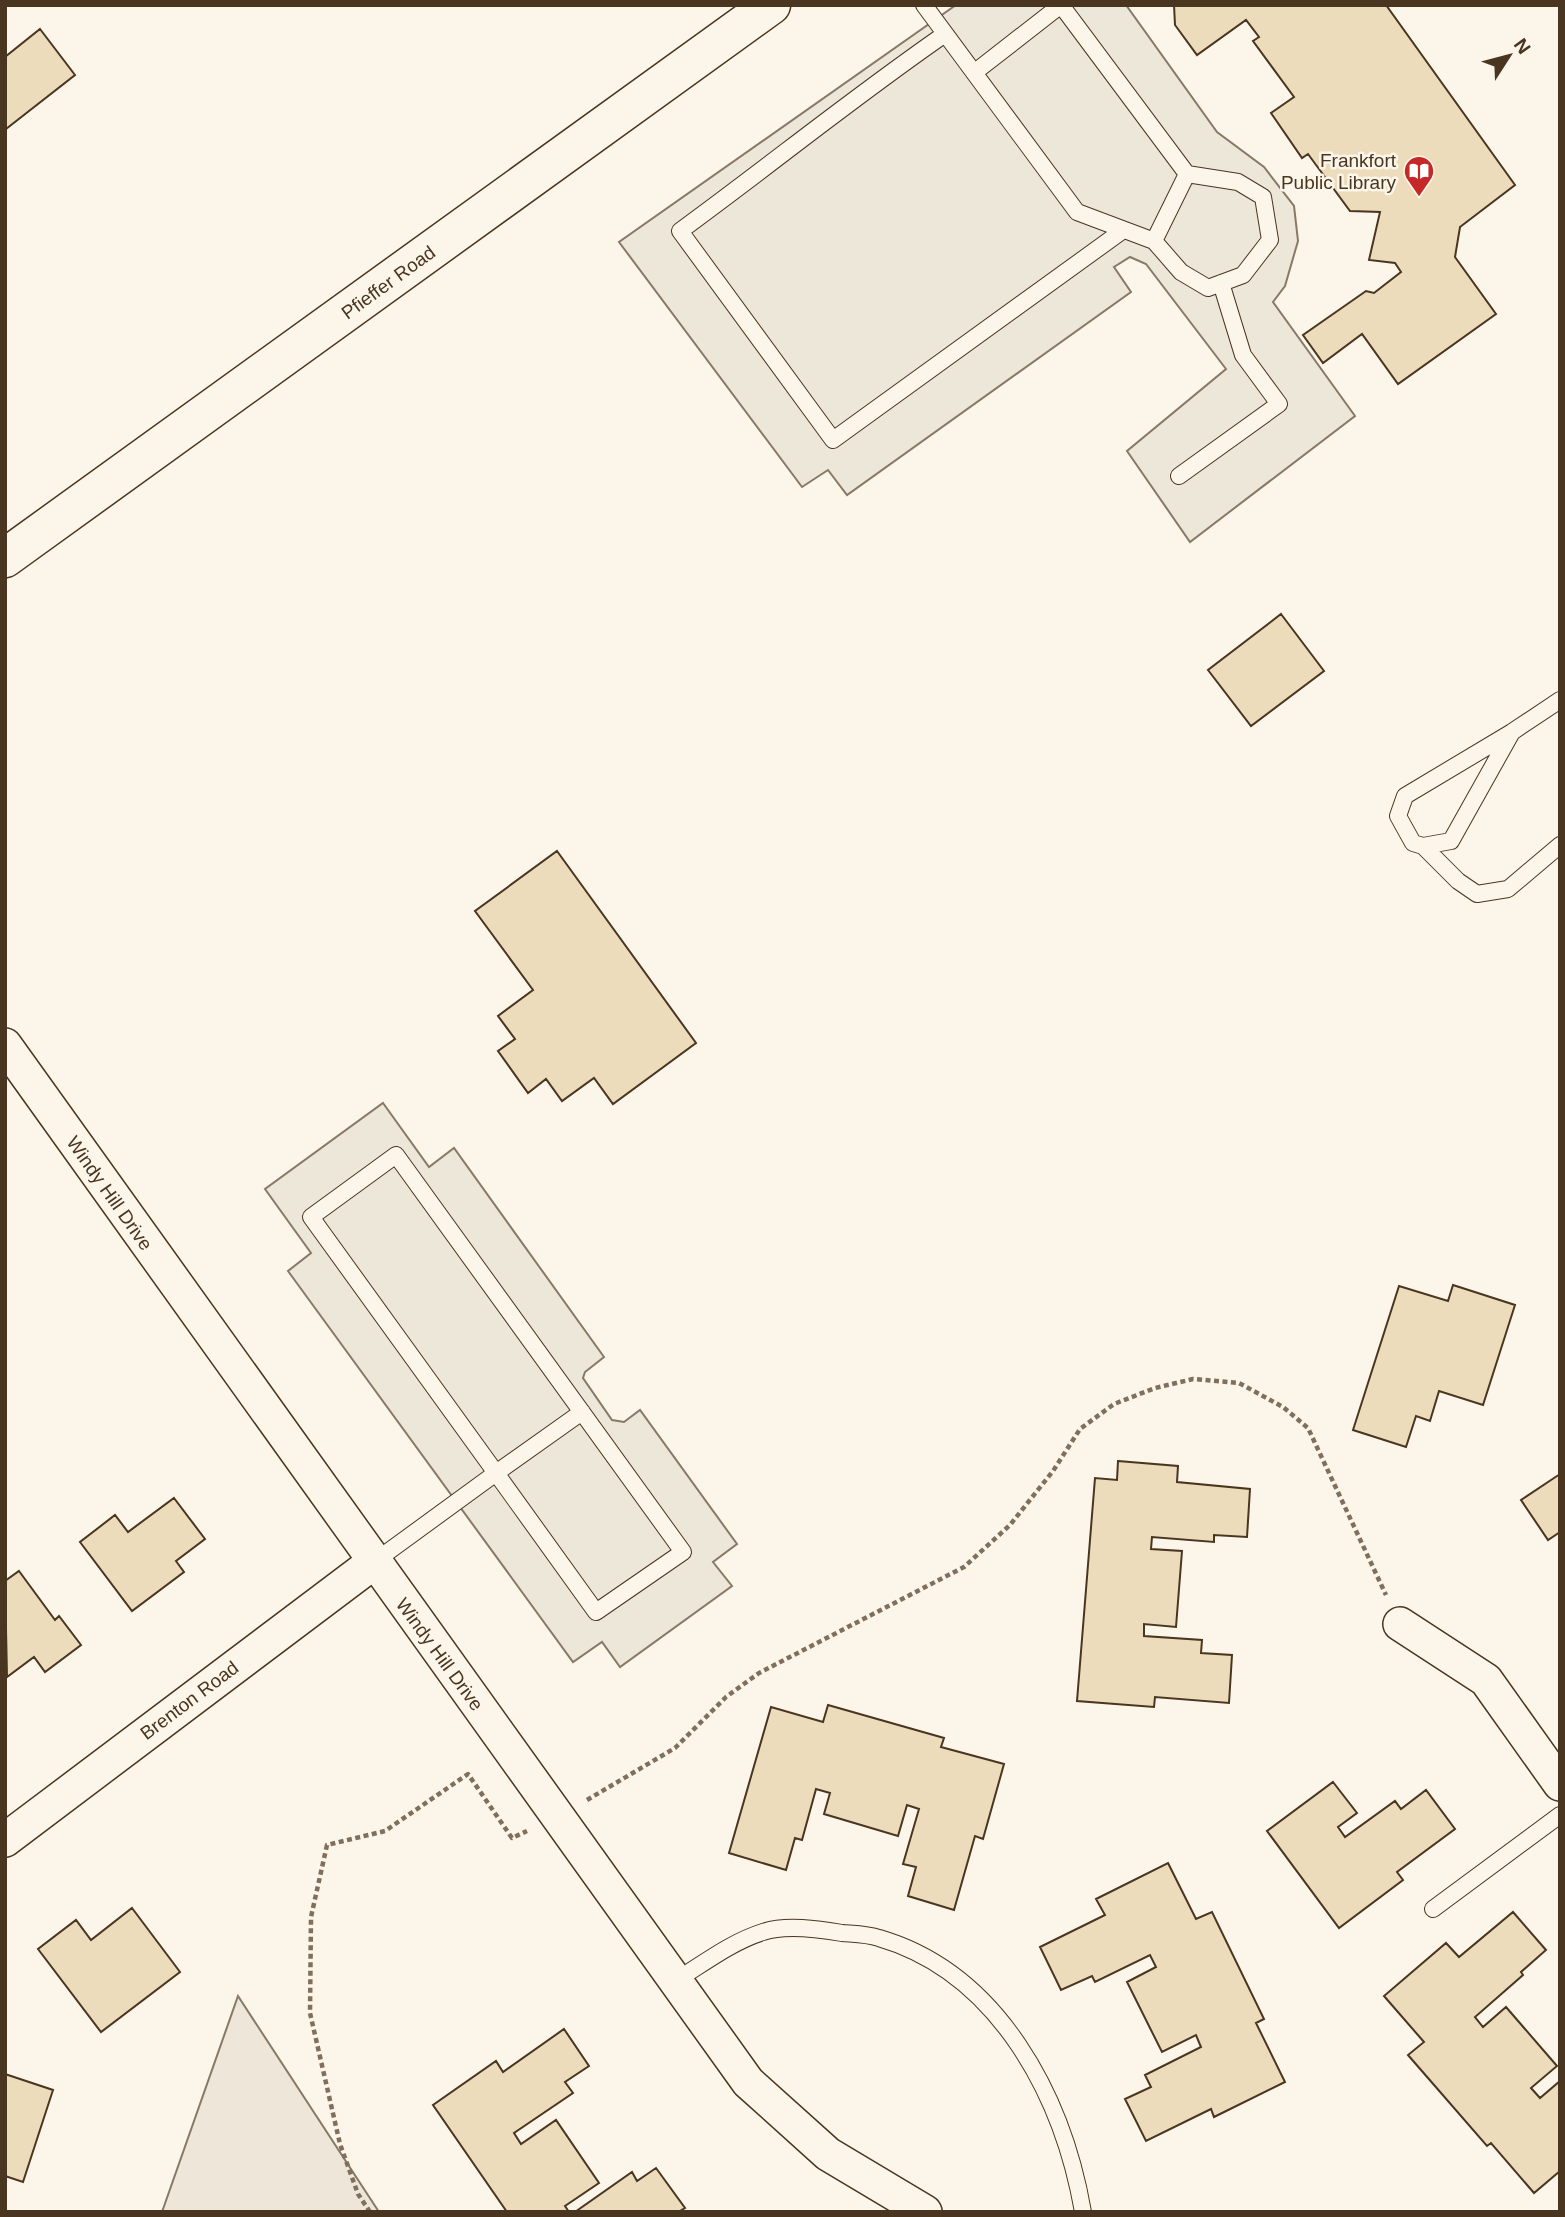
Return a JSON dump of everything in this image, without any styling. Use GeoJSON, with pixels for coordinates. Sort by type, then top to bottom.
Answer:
{"type":"FeatureCollection","features":[{"type":"Feature","properties":{"kind":"street","name":"Pfieffer Road"},"geometry":{"type":"LineString","coordinates":[[5,558],[771,5]]}},
{"type":"Feature","properties":{"kind":"street","name":"Windy Hill Drive"},"geometry":{"type":"LineString","coordinates":[[9,1057],[748,2082],[828,2154],[925,2212]]}},
{"type":"Feature","properties":{"kind":"street","name":"Brenton Road"},"geometry":{"type":"LineString","coordinates":[[5,1840],[374,1562]]}},
{"type":"Feature","properties":{"kind":"street"},"geometry":{"type":"LineString","coordinates":[[1400,1625],[1486,1680],[1560,1784]]}},
{"type":"Feature","properties":{"kind":"lane"},"geometry":{"type":"LineString","coordinates":[[924,5],[1077,212],[1154,241],[1181,272],[1208,288],[1243,275],[1270,240],[1263,197],[1238,182],[1187,174],[1061,5],[975,72]]}},
{"type":"Feature","properties":{"kind":"lane"},"geometry":{"type":"LineString","coordinates":[[946,34],[864,90],[768,167],[680,231],[833,440],[1122,231]]}},
{"type":"Feature","properties":{"kind":"lane"},"geometry":{"type":"LineString","coordinates":[[1154,241],[1187,174]]}},
{"type":"Feature","properties":{"kind":"lane"},"geometry":{"type":"LineString","coordinates":[[1179,476],[1279,404],[1243,355],[1220,283]]}},
{"type":"Feature","properties":{"kind":"lane"},"geometry":{"type":"LineString","coordinates":[[1512,733],[1451,841],[1423,846],[1413,843],[1398,816],[1405,796],[1512,733],[1560,700]]}},
{"type":"Feature","properties":{"kind":"lane"},"geometry":{"type":"LineString","coordinates":[[1423,846],[1458,881],[1477,894],[1508,889],[1560,845]]}},
{"type":"Feature","properties":{"kind":"lane"},"geometry":{"type":"LineString","coordinates":[[396,1155],[683,1552],[596,1612],[496,1473],[311,1217],[396,1155]]}},
{"type":"Feature","properties":{"kind":"lane"},"geometry":{"type":"LineString","coordinates":[[374,1562],[582,1412]]}},
{"type":"Feature","properties":{"kind":"lane"},"geometry":{"type":"LineString","coordinates":[[1433,1909],[1560,1815]]}},
{"type":"Feature","properties":{"kind":"lane"},"geometry":{"type":"LineString","coordinates":[[675,1981],[727,1949],[765,1931],[816,1929],[878,1938],[941,1966],[979,1999],[1012,2034],[1040,2076],[1060,2123],[1078,2182],[1083,2212]]}},
{"type":"Feature","properties":{"kind":"path"},"geometry":{"type":"LineString","coordinates":[[370,2212],[358,2194],[340,2144],[310,2012],[311,1917],[327,1845],[385,1831],[468,1774],[512,1838],[557,1817],[674,1748],[726,1697],[759,1673],[964,1567],[1010,1525],[1053,1471],[1080,1429],[1114,1404],[1155,1388],[1193,1379],[1239,1383],[1283,1407],[1308,1428],[1400,1625]]}},
{"type":"Feature","properties":{"kind":"shaded area"},"geometry":{"type":"Polygon","coordinates":[[[956,5],[1126,5],[1217,132],[1264,167],[1294,206],[1298,241],[1285,286],[1273,302],[1355,416],[1190,542],[1127,451],[1226,369],[1146,264],[1130,257],[1114,267],[1131,292],[847,495],[828,470],[802,487],[619,242],[956,5]]]}},
{"type":"Feature","properties":{"kind":"shaded area"},"geometry":{"type":"Polygon","coordinates":[[[383,1103],[429,1167],[454,1148],[604,1357],[585,1372],[583,1378],[612,1420],[624,1422],[640,1410],[737,1544],[713,1562],[732,1586],[620,1667],[602,1642],[573,1662],[288,1271],[311,1253],[265,1189],[383,1103]]]}},
{"type":"Feature","properties":{"kind":"shaded area"},"geometry":{"type":"Polygon","coordinates":[[[238,1996],[379,2212],[162,2212],[238,1996]]]}},
{"type":"Feature","properties":{"kind":"building","name":"Frankfort Public Library"},"geometry":{"type":"Polygon","coordinates":[[[1174,5],[1386,5],[1515,185],[1460,227],[1455,257],[1496,314],[1398,384],[1362,334],[1323,363],[1303,335],[1366,291],[1374,293],[1401,272],[1395,263],[1369,260],[1380,212],[1350,211],[1308,154],[1302,158],[1271,113],[1294,97],[1253,41],[1259,37],[1246,20],[1197,55],[1175,25],[1174,5]]]}},
{"type":"Feature","properties":{"kind":"building"},"geometry":{"type":"Polygon","coordinates":[[[40,29],[75,75],[6,129],[5,57],[40,29]]]}},
{"type":"Feature","properties":{"kind":"building"},"geometry":{"type":"Polygon","coordinates":[[[1281,614],[1324,671],[1251,726],[1208,670],[1281,614]]]}},
{"type":"Feature","properties":{"kind":"building"},"geometry":{"type":"Polygon","coordinates":[[[557,851],[696,1043],[613,1104],[594,1078],[562,1101],[546,1079],[528,1093],[498,1051],[515,1039],[498,1016],[533,990],[475,911],[557,851]]]}},
{"type":"Feature","properties":{"kind":"building"},"geometry":{"type":"Polygon","coordinates":[[[1453,1285],[1515,1305],[1483,1405],[1439,1391],[1430,1421],[1416,1416],[1406,1447],[1353,1430],[1399,1286],[1448,1301],[1453,1285]]]}},
{"type":"Feature","properties":{"kind":"building"},"geometry":{"type":"Polygon","coordinates":[[[1118,1461],[1178,1466],[1177,1482],[1250,1489],[1247,1537],[1214,1535],[1214,1542],[1152,1537],[1151,1549],[1182,1551],[1176,1627],[1144,1624],[1144,1636],[1202,1640],[1201,1653],[1232,1655],[1229,1703],[1155,1697],[1154,1707],[1077,1701],[1095,1478],[1117,1480],[1118,1461]]]}},
{"type":"Feature","properties":{"kind":"building"},"geometry":{"type":"Polygon","coordinates":[[[1560,1474],[1560,1532],[1548,1540],[1521,1500],[1560,1474]]]}},
{"type":"Feature","properties":{"kind":"building"},"geometry":{"type":"Polygon","coordinates":[[[174,1498],[205,1539],[176,1561],[184,1572],[132,1611],[80,1542],[115,1515],[128,1532],[174,1498]]]}},
{"type":"Feature","properties":{"kind":"building"},"geometry":{"type":"Polygon","coordinates":[[[19,1571],[55,1620],[59,1616],[81,1645],[45,1672],[34,1657],[7,1677],[5,1581],[19,1571]]]}},
{"type":"Feature","properties":{"kind":"building"},"geometry":{"type":"Polygon","coordinates":[[[828,1705],[944,1738],[941,1747],[1004,1764],[983,1839],[975,1836],[954,1910],[908,1896],[916,1867],[903,1864],[919,1809],[907,1805],[898,1836],[824,1814],[830,1793],[816,1789],[802,1840],[795,1838],[786,1870],[729,1853],[771,1707],[823,1722],[828,1705]]]}},
{"type":"Feature","properties":{"kind":"building"},"geometry":{"type":"Polygon","coordinates":[[[1333,1782],[1357,1813],[1338,1827],[1345,1837],[1395,1801],[1401,1809],[1426,1790],[1455,1829],[1397,1872],[1403,1880],[1339,1928],[1267,1831],[1333,1782]]]}},
{"type":"Feature","properties":{"kind":"building"},"geometry":{"type":"Polygon","coordinates":[[[1168,1863],[1196,1919],[1212,1912],[1264,2019],[1256,2023],[1285,2082],[1214,2117],[1211,2109],[1146,2141],[1125,2099],[1151,2087],[1145,2075],[1201,2047],[1196,2035],[1162,2052],[1127,1982],[1156,1967],[1150,1955],[1095,1982],[1092,1976],[1061,1990],[1040,1947],[1105,1915],[1096,1899],[1168,1863]]]}},
{"type":"Feature","properties":{"kind":"building"},"geometry":{"type":"Polygon","coordinates":[[[132,1908],[180,1972],[101,2032],[38,1949],[76,1920],[91,1940],[132,1908]]]}},
{"type":"Feature","properties":{"kind":"building"},"geometry":{"type":"Polygon","coordinates":[[[1513,1912],[1546,1950],[1521,1972],[1523,1975],[1475,2017],[1483,2027],[1506,2007],[1557,2066],[1531,2088],[1540,2098],[1560,2081],[1560,2171],[1534,2193],[1491,2143],[1487,2146],[1408,2055],[1424,2042],[1384,1996],[1446,1943],[1459,1957],[1513,1912]]]}},
{"type":"Feature","properties":{"kind":"building"},"geometry":{"type":"Polygon","coordinates":[[[564,2029],[589,2066],[565,2082],[573,2093],[514,2133],[521,2144],[556,2120],[599,2183],[565,2206],[569,2212],[507,2212],[433,2105],[496,2061],[503,2072],[564,2029]]]}},
{"type":"Feature","properties":{"kind":"building"},"geometry":{"type":"Polygon","coordinates":[[[5,2074],[53,2090],[23,2182],[5,2176],[5,2074]]]}},
{"type":"Feature","properties":{"kind":"building"},"geometry":{"type":"Polygon","coordinates":[[[656,2168],[685,2208],[678,2212],[575,2212],[632,2172],[637,2181],[656,2168]]]}},
{"type":"Feature","properties":{"kind":"place","name":"Frankfort Public Library"},"geometry":{"type":"Point","coordinates":[1419,198]}}]}
